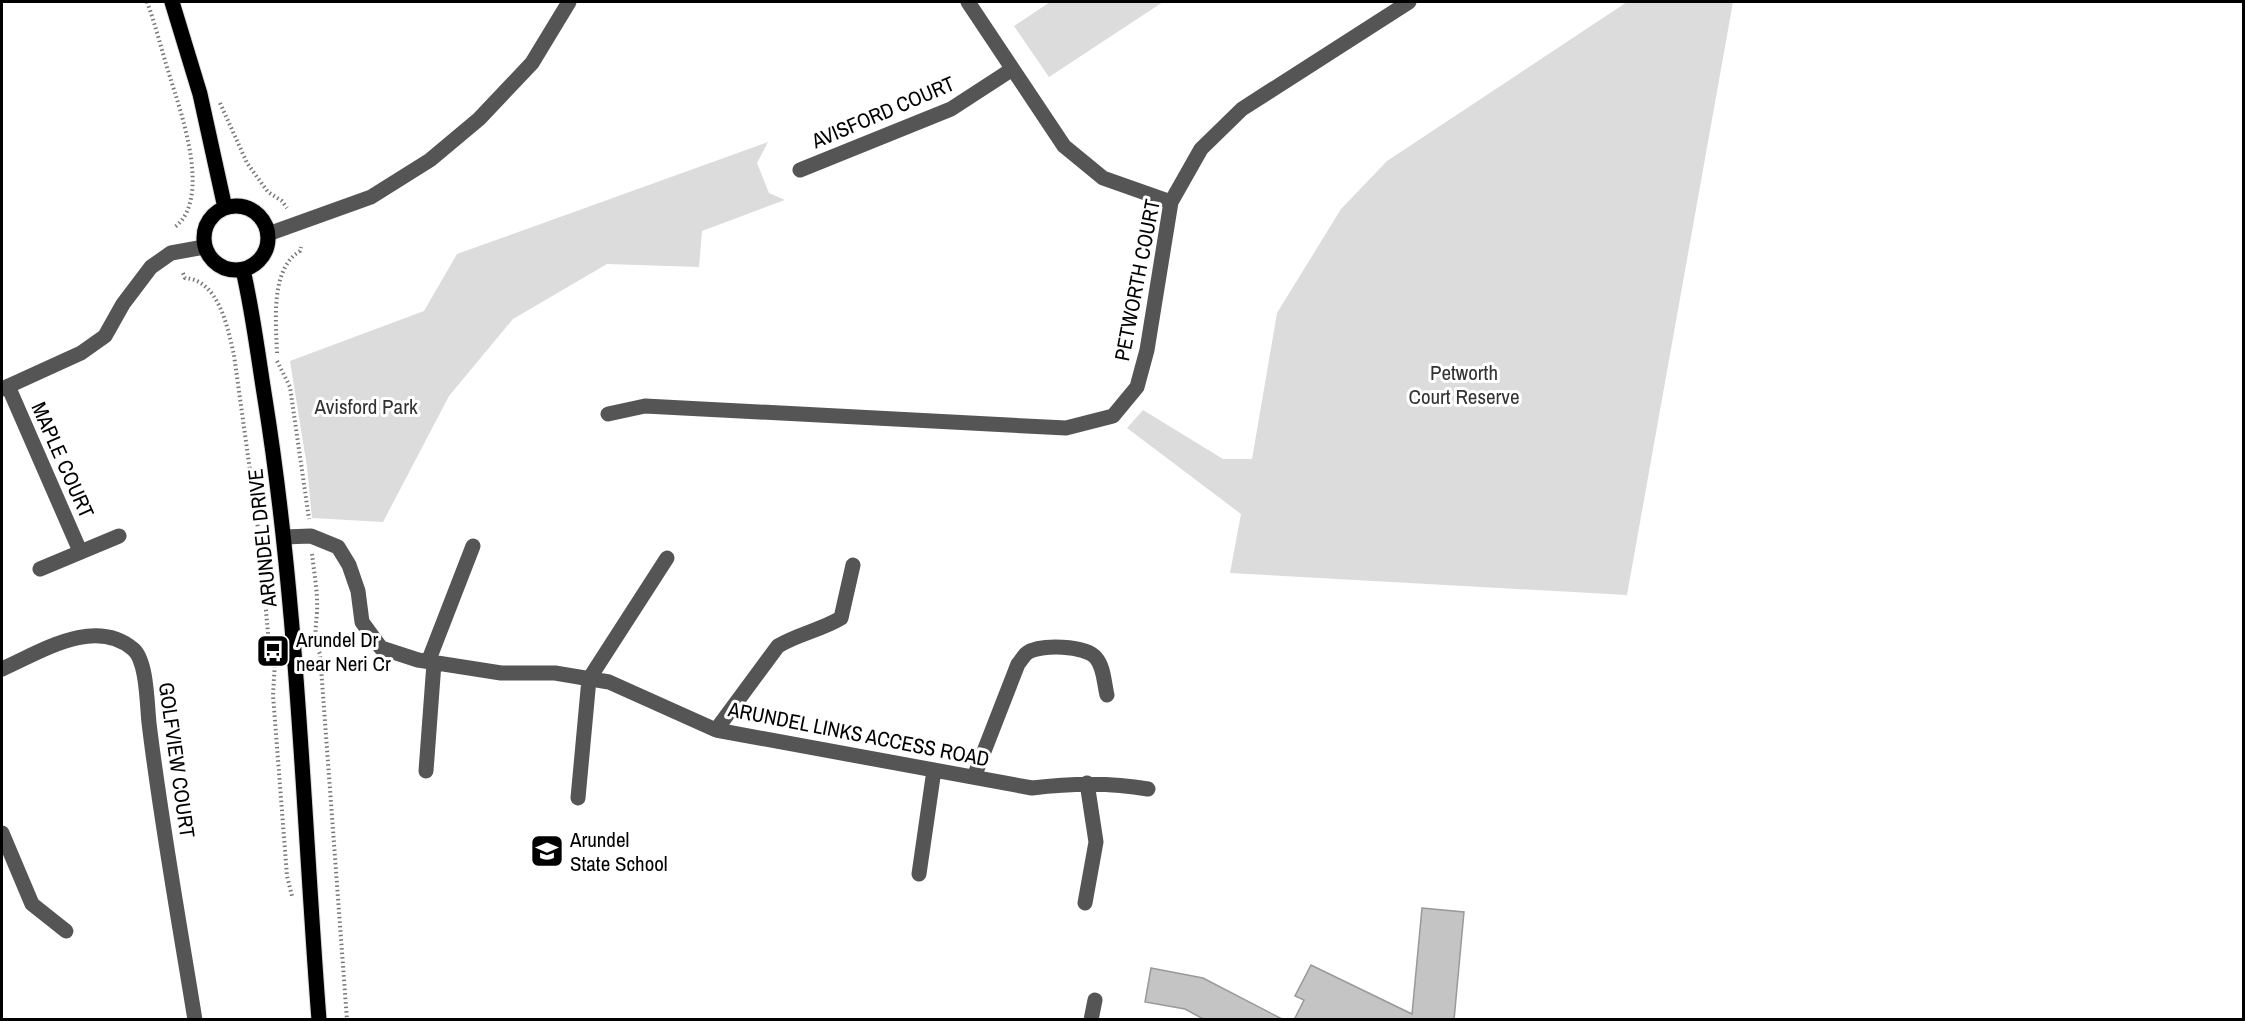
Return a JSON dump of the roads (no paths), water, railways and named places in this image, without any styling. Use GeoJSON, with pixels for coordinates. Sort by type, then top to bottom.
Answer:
{"type":"FeatureCollection","features":[{"type":"Feature","properties":{"kind":"main road"},"geometry":{"type":"LineString","coordinates":[[172,2],[200,94],[225,207]]}},
{"type":"Feature","properties":{"kind":"main road"},"geometry":{"type":"LineString","coordinates":[[225,207],[248,208],[257,214],[268,234],[267,246],[262,257],[254,265],[243,270],[230,270],[219,266],[204,247],[203,235],[207,223],[214,214],[225,207]]}},
{"type":"Feature","properties":{"kind":"main road","name":"ARUNDEL DRIVE"},"geometry":{"type":"LineString","coordinates":[[243,270],[255,324],[284,537],[296,674],[306,855],[319,1020]]}},
{"type":"Feature","properties":{"kind":"street"},"geometry":{"type":"LineString","coordinates":[[268,234],[371,197],[430,160],[479,119],[532,63],[569,2]]}},
{"type":"Feature","properties":{"kind":"street"},"geometry":{"type":"LineString","coordinates":[[968,2],[1011,70],[1064,146],[1103,178],[1171,202]]}},
{"type":"Feature","properties":{"kind":"street","name":"PETWORTH COURT"},"geometry":{"type":"LineString","coordinates":[[608,414],[645,406],[1066,428],[1113,416],[1137,387],[1147,350],[1171,202],[1200,148],[1242,109],[1409,2]]}},
{"type":"Feature","properties":{"kind":"street","name":"AVISFORD COURT"},"geometry":{"type":"LineString","coordinates":[[800,170],[951,109],[1011,70]]}},
{"type":"Feature","properties":{"kind":"street"},"geometry":{"type":"LineString","coordinates":[[5,388],[81,353],[105,336],[123,304],[151,267],[171,253],[204,247]]}},
{"type":"Feature","properties":{"kind":"street","name":"MAPLE COURT"},"geometry":{"type":"LineString","coordinates":[[5,388],[80,551]]}},
{"type":"Feature","properties":{"kind":"street","name":"MAPLE COURT"},"geometry":{"type":"LineString","coordinates":[[40,569],[119,536]]}},
{"type":"Feature","properties":{"kind":"street","name":"ARUNDEL LINKS ACCESS ROAD"},"geometry":{"type":"LineString","coordinates":[[284,537],[311,536],[339,547],[349,565],[358,591],[362,622],[381,648],[431,662],[501,673],[555,674],[609,682],[716,730],[1032,788],[1088,783],[1121,784],[1148,789]]}},
{"type":"Feature","properties":{"kind":"street"},"geometry":{"type":"LineString","coordinates":[[426,771],[431,662],[473,546]]}},
{"type":"Feature","properties":{"kind":"street"},"geometry":{"type":"LineString","coordinates":[[578,798],[589,679],[667,558]]}},
{"type":"Feature","properties":{"kind":"street"},"geometry":{"type":"LineString","coordinates":[[716,730],[778,646],[789,639],[824,628],[841,618],[853,565]]}},
{"type":"Feature","properties":{"kind":"street","name":"GOLFVIEW COURT"},"geometry":{"type":"LineString","coordinates":[[2,669],[67,640],[91,636],[109,637],[134,649],[143,669],[154,765],[195,1020]]}},
{"type":"Feature","properties":{"kind":"street"},"geometry":{"type":"LineString","coordinates":[[974,777],[1018,664],[1028,653],[1041,648],[1089,651],[1101,668],[1107,695]]}},
{"type":"Feature","properties":{"kind":"street"},"geometry":{"type":"LineString","coordinates":[[920,874],[934,770]]}},
{"type":"Feature","properties":{"kind":"street"},"geometry":{"type":"LineString","coordinates":[[1085,903],[1096,842],[1088,783]]}},
{"type":"Feature","properties":{"kind":"street"},"geometry":{"type":"LineString","coordinates":[[2,834],[32,904],[66,931]]}},
{"type":"Feature","properties":{"kind":"street"},"geometry":{"type":"LineString","coordinates":[[1091,1020],[1095,1000]]}},
{"type":"Feature","properties":{"kind":"place","name":"Arundel Dr near Neri Cr"},"geometry":{"type":"Point","coordinates":[273,651]}},
{"type":"Feature","properties":{"kind":"place","name":"Arundel State School"},"geometry":{"type":"Point","coordinates":[547,851]}},
{"type":"Feature","properties":{"kind":"park label","name":"Petworth Court Reserve"},"geometry":{"type":"Point","coordinates":[1464,384]}},
{"type":"Feature","properties":{"kind":"park label","name":"Avisford Park"},"geometry":{"type":"Point","coordinates":[366,406]}}]}
